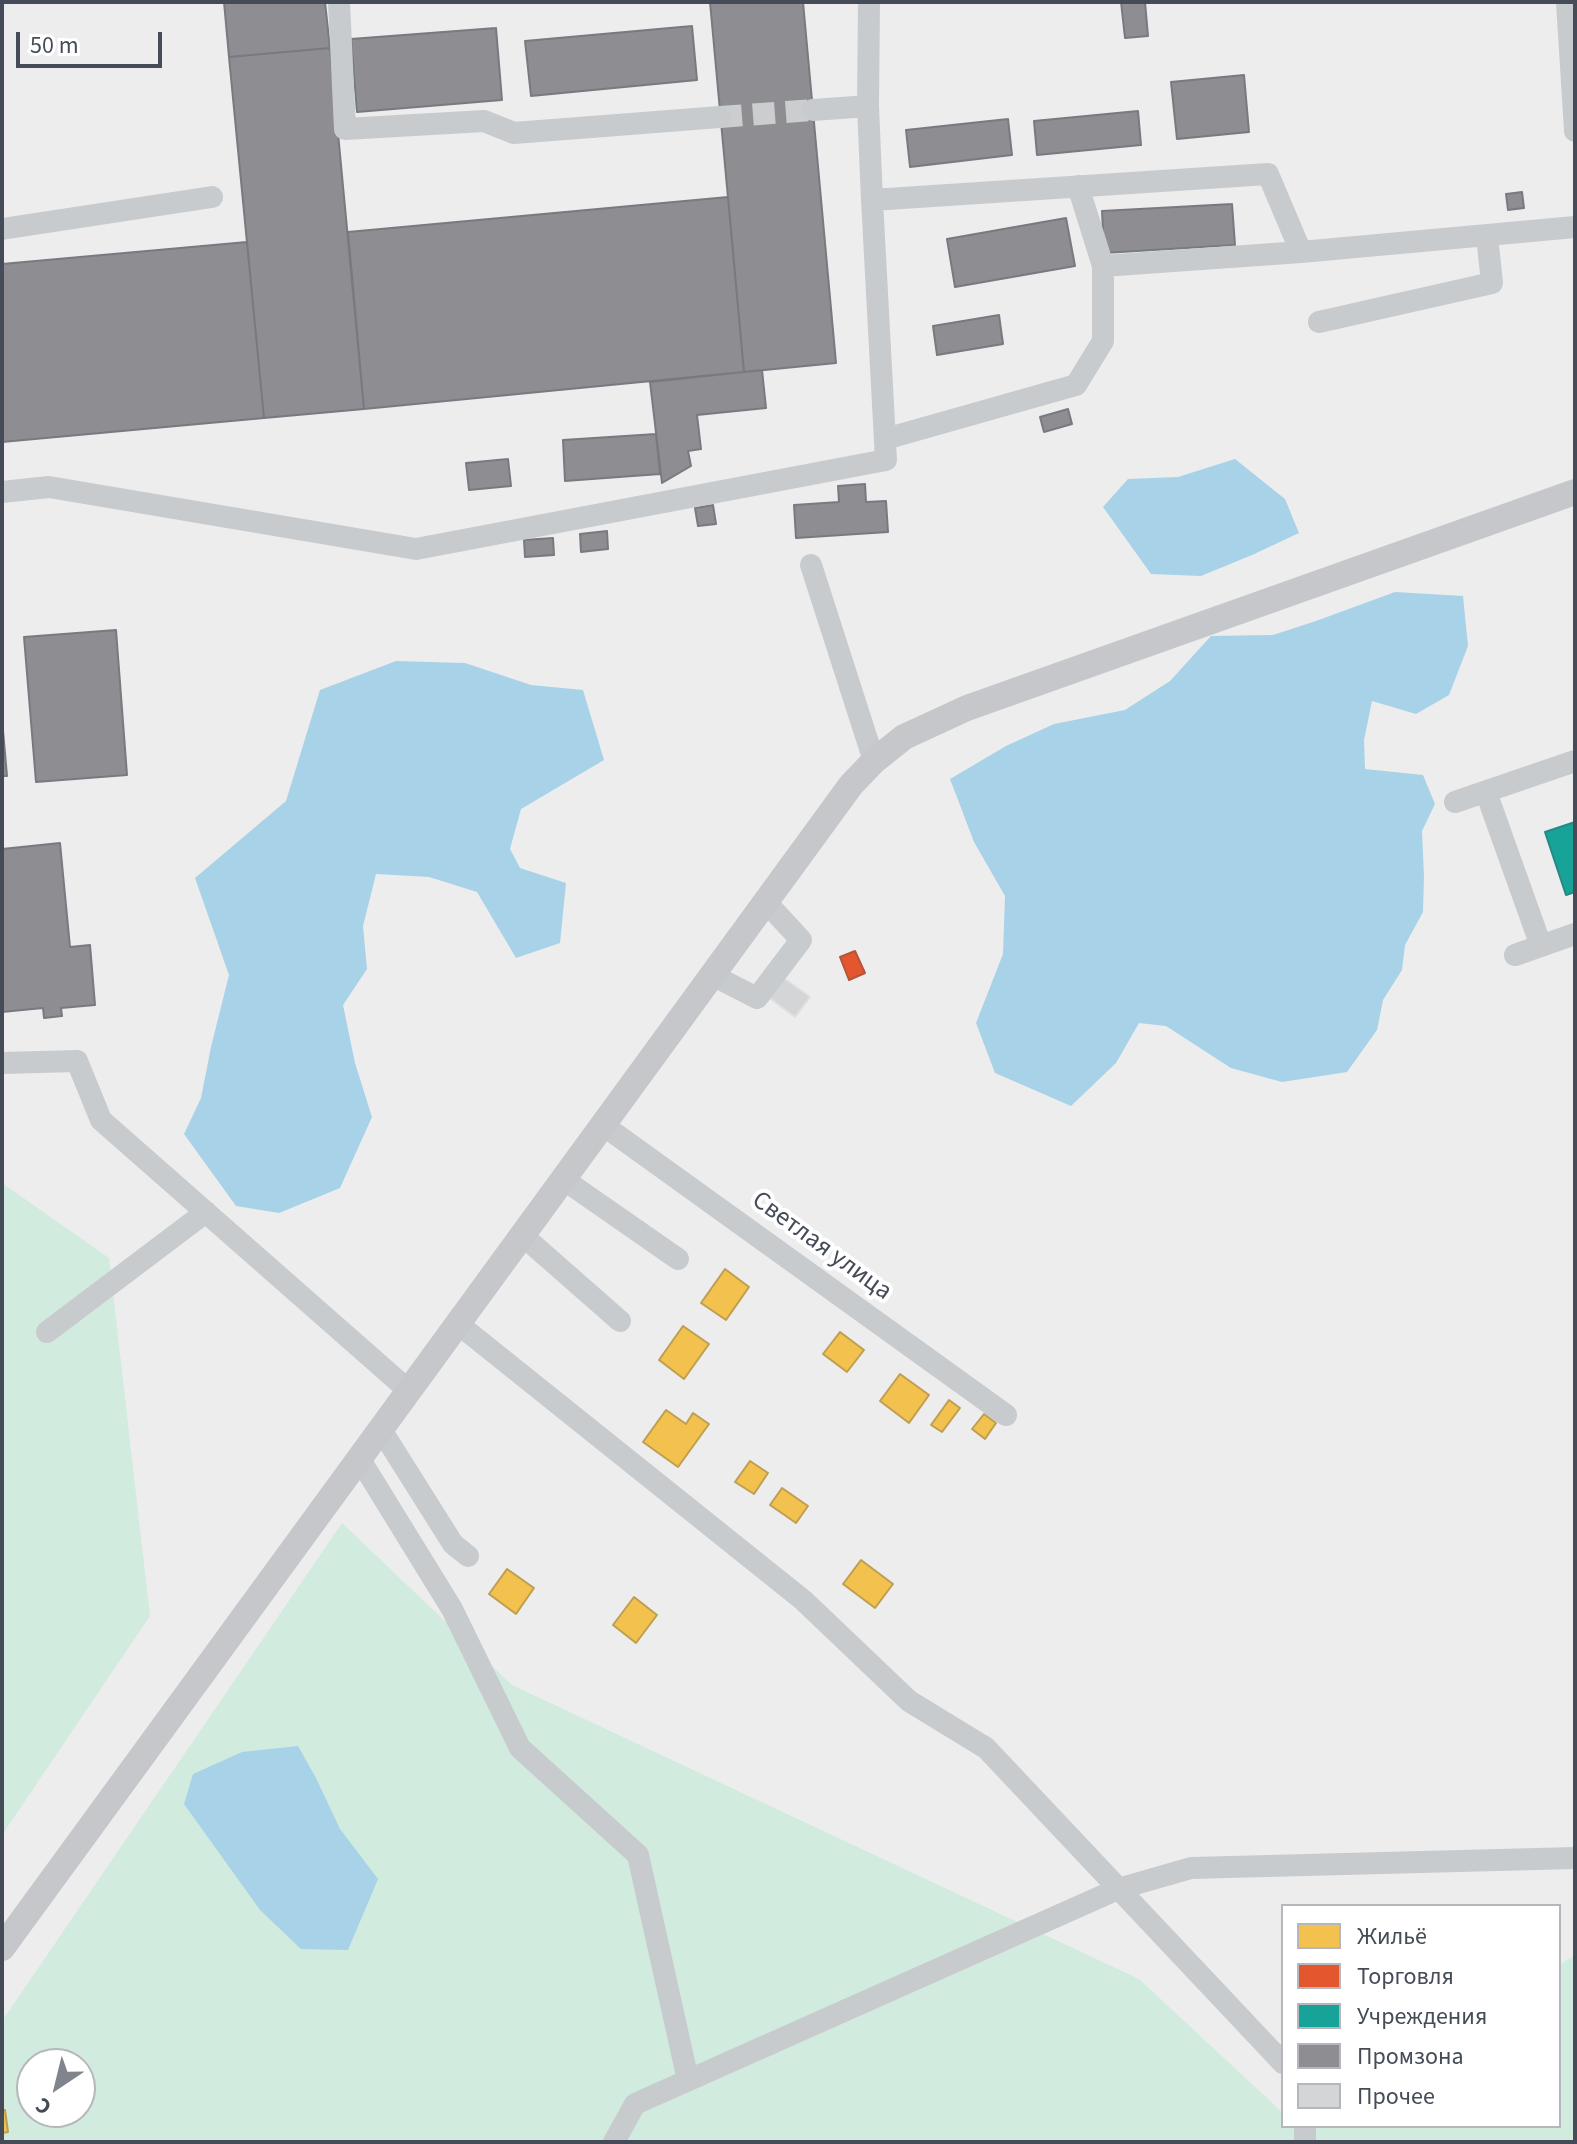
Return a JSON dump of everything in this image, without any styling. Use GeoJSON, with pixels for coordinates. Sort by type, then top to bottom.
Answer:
{"type":"FeatureCollection","features":[{"type":"Feature","properties":{"kind":"main road"},"geometry":{"type":"LineString","coordinates":[[2,1948],[851,785],[874,761],[904,737],[967,708],[1575,492]]}},
{"type":"Feature","properties":{"kind":"lane"},"geometry":{"type":"LineString","coordinates":[[339,2],[345,129],[484,121],[514,133],[720,117]]}},
{"type":"Feature","properties":{"kind":"lane"},"geometry":{"type":"LineString","coordinates":[[2,492],[49,487],[416,549],[886,460],[868,106],[869,2]]}},
{"type":"Feature","properties":{"kind":"lane"},"geometry":{"type":"LineString","coordinates":[[1567,2],[1575,131]]}},
{"type":"Feature","properties":{"kind":"lane"},"geometry":{"type":"LineString","coordinates":[[813,110],[868,106]]}},
{"type":"Feature","properties":{"kind":"lane"},"geometry":{"type":"LineString","coordinates":[[872,200],[1268,174],[1301,252]]}},
{"type":"Feature","properties":{"kind":"lane"},"geometry":{"type":"LineString","coordinates":[[885,439],[1076,385],[1103,341],[1103,266],[1078,186]]}},
{"type":"Feature","properties":{"kind":"lane"},"geometry":{"type":"LineString","coordinates":[[2,229],[212,197]]}},
{"type":"Feature","properties":{"kind":"lane"},"geometry":{"type":"LineString","coordinates":[[1103,266],[1575,227]]}},
{"type":"Feature","properties":{"kind":"lane"},"geometry":{"type":"LineString","coordinates":[[1319,322],[1492,283],[1487,236]]}},
{"type":"Feature","properties":{"kind":"lane"},"geometry":{"type":"LineString","coordinates":[[811,565],[874,761]]}},
{"type":"Feature","properties":{"kind":"lane"},"geometry":{"type":"LineString","coordinates":[[1455,802],[1575,761]]}},
{"type":"Feature","properties":{"kind":"lane"},"geometry":{"type":"LineString","coordinates":[[1486,792],[1541,946]]}},
{"type":"Feature","properties":{"kind":"lane"},"geometry":{"type":"LineString","coordinates":[[712,975],[757,998],[801,940],[766,902]]}},
{"type":"Feature","properties":{"kind":"lane"},"geometry":{"type":"LineString","coordinates":[[1515,955],[1575,934]]}},
{"type":"Feature","properties":{"kind":"lane"},"geometry":{"type":"LineString","coordinates":[[2,1063],[77,1061],[101,1120],[408,1390]]}},
{"type":"Feature","properties":{"kind":"lane","name":"Светлая улица"},"geometry":{"type":"LineString","coordinates":[[603,1125],[1006,1415]]}},
{"type":"Feature","properties":{"kind":"lane"},"geometry":{"type":"LineString","coordinates":[[563,1179],[678,1259]]}},
{"type":"Feature","properties":{"kind":"lane"},"geometry":{"type":"LineString","coordinates":[[47,1332],[206,1212]]}},
{"type":"Feature","properties":{"kind":"lane"},"geometry":{"type":"LineString","coordinates":[[522,1235],[620,1321]]}},
{"type":"Feature","properties":{"kind":"lane"},"geometry":{"type":"LineString","coordinates":[[457,1323],[803,1600],[909,1701],[986,1748],[1281,2061]]}},
{"type":"Feature","properties":{"kind":"lane"},"geometry":{"type":"LineString","coordinates":[[380,1428],[453,1544],[468,1556]]}},
{"type":"Feature","properties":{"kind":"lane"},"geometry":{"type":"LineString","coordinates":[[359,1458],[452,1609],[520,1748],[638,1855],[688,2080]]}},
{"type":"Feature","properties":{"kind":"lane"},"geometry":{"type":"LineString","coordinates":[[614,2142],[635,2104],[1118,1889],[1191,1868],[1575,1858]]}},
{"type":"Feature","properties":{"kind":"green space"},"geometry":{"type":"Polygon","coordinates":[[[2,1183],[109,1258],[150,1616],[2,1835],[2,1183]]]}},
{"type":"Feature","properties":{"kind":"green space"},"geometry":{"type":"Polygon","coordinates":[[[342,1523],[512,1685],[1139,1979],[1281,2111],[1281,2128],[1561,2128],[1561,1964],[1575,1955],[1575,2142],[2,2142],[2,2021],[342,1523]]]}},
{"type":"Feature","properties":{"kind":"water"},"geometry":{"type":"Polygon","coordinates":[[[1235,459],[1285,499],[1299,533],[1201,576],[1151,574],[1103,507],[1128,479],[1178,477],[1235,459]]]}},
{"type":"Feature","properties":{"kind":"water"},"geometry":{"type":"Polygon","coordinates":[[[1395,592],[1463,596],[1468,646],[1449,695],[1416,714],[1372,701],[1364,740],[1365,769],[1423,775],[1435,804],[1422,831],[1423,912],[1405,945],[1402,970],[1383,1000],[1377,1030],[1347,1072],[1282,1082],[1231,1068],[1166,1026],[1139,1023],[1116,1063],[1071,1106],[995,1073],[976,1023],[1003,954],[1005,896],[974,842],[950,779],[1006,746],[1054,724],[1125,710],[1170,681],[1211,636],[1273,635],[1395,592]]]}},
{"type":"Feature","properties":{"kind":"water"},"geometry":{"type":"Polygon","coordinates":[[[396,661],[465,663],[531,685],[583,690],[604,760],[521,809],[510,849],[520,868],[566,883],[560,943],[516,958],[477,892],[429,877],[376,874],[363,926],[367,969],[343,1005],[355,1063],[372,1117],[340,1188],[279,1213],[236,1206],[184,1134],[201,1098],[229,975],[195,878],[286,801],[320,690],[396,661]]]}},
{"type":"Feature","properties":{"kind":"water"},"geometry":{"type":"Polygon","coordinates":[[[298,1746],[340,1829],[378,1879],[348,1950],[301,1949],[260,1910],[184,1804],[193,1774],[242,1752],[298,1746]]]}},
{"type":"Feature","properties":{"kind":"building: Жильё"},"geometry":{"type":"Polygon","coordinates":[[[725,1269],[749,1287],[726,1320],[701,1303],[725,1269]]]}},
{"type":"Feature","properties":{"kind":"building: Жильё"},"geometry":{"type":"Polygon","coordinates":[[[683,1326],[709,1344],[684,1379],[659,1360],[683,1326]]]}},
{"type":"Feature","properties":{"kind":"building: Жильё"},"geometry":{"type":"Polygon","coordinates":[[[840,1332],[864,1350],[847,1372],[823,1354],[840,1332]]]}},
{"type":"Feature","properties":{"kind":"building: Жильё"},"geometry":{"type":"Polygon","coordinates":[[[900,1374],[929,1395],[909,1423],[880,1401],[900,1374]]]}},
{"type":"Feature","properties":{"kind":"building: Жильё"},"geometry":{"type":"Polygon","coordinates":[[[949,1400],[960,1408],[942,1432],[931,1425],[949,1400]]]}},
{"type":"Feature","properties":{"kind":"building: Жильё"},"geometry":{"type":"Polygon","coordinates":[[[666,1410],[686,1424],[693,1413],[709,1424],[678,1467],[643,1442],[666,1410]]]}},
{"type":"Feature","properties":{"kind":"building: Жильё"},"geometry":{"type":"Polygon","coordinates":[[[984,1414],[996,1423],[985,1439],[972,1429],[984,1414]]]}},
{"type":"Feature","properties":{"kind":"building: Жильё"},"geometry":{"type":"Polygon","coordinates":[[[750,1461],[768,1473],[754,1494],[735,1482],[750,1461]]]}},
{"type":"Feature","properties":{"kind":"building: Жильё"},"geometry":{"type":"Polygon","coordinates":[[[782,1488],[808,1506],[796,1523],[770,1505],[782,1488]]]}},
{"type":"Feature","properties":{"kind":"building: Жильё"},"geometry":{"type":"Polygon","coordinates":[[[861,1560],[893,1584],[875,1608],[843,1584],[861,1560]]]}},
{"type":"Feature","properties":{"kind":"building: Жильё"},"geometry":{"type":"Polygon","coordinates":[[[507,1569],[534,1588],[516,1614],[489,1594],[507,1569]]]}},
{"type":"Feature","properties":{"kind":"building: Жильё"},"geometry":{"type":"Polygon","coordinates":[[[634,1597],[657,1615],[636,1643],[613,1625],[634,1597]]]}},
{"type":"Feature","properties":{"kind":"building: Жильё"},"geometry":{"type":"Polygon","coordinates":[[[2,2110],[5,2110],[8,2132],[2,2133],[2,2110]]]}},
{"type":"Feature","properties":{"kind":"building: Торговля"},"geometry":{"type":"Polygon","coordinates":[[[855,951],[865,973],[849,980],[840,957],[855,951]]]}},
{"type":"Feature","properties":{"kind":"building: Учреждения"},"geometry":{"type":"Polygon","coordinates":[[[1575,822],[1575,892],[1566,895],[1545,832],[1575,822]]]}},
{"type":"Feature","properties":{"kind":"building: Промзона"},"geometry":{"type":"Polygon","coordinates":[[[224,2],[325,2],[330,48],[229,57],[224,2]]]}},
{"type":"Feature","properties":{"kind":"building: Промзона"},"geometry":{"type":"Polygon","coordinates":[[[710,2],[803,2],[836,363],[744,372],[710,2]]]}},
{"type":"Feature","properties":{"kind":"building: Промзона"},"geometry":{"type":"Polygon","coordinates":[[[1121,2],[1145,2],[1148,36],[1125,38],[1121,2]]]}},
{"type":"Feature","properties":{"kind":"building: Промзона"},"geometry":{"type":"Polygon","coordinates":[[[692,26],[697,80],[531,96],[525,41],[692,26]]]}},
{"type":"Feature","properties":{"kind":"building: Промзона"},"geometry":{"type":"Polygon","coordinates":[[[496,28],[502,100],[357,112],[351,39],[496,28]]]}},
{"type":"Feature","properties":{"kind":"building: Промзона"},"geometry":{"type":"Polygon","coordinates":[[[330,48],[364,409],[264,418],[229,57],[330,48]]]}},
{"type":"Feature","properties":{"kind":"building: Промзона"},"geometry":{"type":"Polygon","coordinates":[[[1244,75],[1249,132],[1177,139],[1171,82],[1244,75]]]}},
{"type":"Feature","properties":{"kind":"building: Промзона"},"geometry":{"type":"Polygon","coordinates":[[[1138,111],[1141,145],[1037,155],[1034,121],[1138,111]]]}},
{"type":"Feature","properties":{"kind":"building: Промзона"},"geometry":{"type":"Polygon","coordinates":[[[1008,119],[1012,155],[910,167],[906,130],[1008,119]]]}},
{"type":"Feature","properties":{"kind":"building: Промзона"},"geometry":{"type":"Polygon","coordinates":[[[1522,192],[1524,208],[1508,210],[1506,194],[1522,192]]]}},
{"type":"Feature","properties":{"kind":"building: Промзона"},"geometry":{"type":"Polygon","coordinates":[[[728,197],[744,372],[364,409],[348,232],[728,197]]]}},
{"type":"Feature","properties":{"kind":"building: Промзона"},"geometry":{"type":"Polygon","coordinates":[[[1232,204],[1235,245],[1104,253],[1102,211],[1232,204]]]}},
{"type":"Feature","properties":{"kind":"building: Промзона"},"geometry":{"type":"Polygon","coordinates":[[[1066,218],[1075,266],[955,287],[947,239],[1066,218]]]}},
{"type":"Feature","properties":{"kind":"building: Промзона"},"geometry":{"type":"Polygon","coordinates":[[[247,242],[264,418],[2,442],[2,264],[247,242]]]}},
{"type":"Feature","properties":{"kind":"building: Промзона"},"geometry":{"type":"Polygon","coordinates":[[[999,315],[1003,344],[937,355],[933,326],[999,315]]]}},
{"type":"Feature","properties":{"kind":"building: Промзона"},"geometry":{"type":"Polygon","coordinates":[[[762,370],[766,408],[697,415],[701,449],[688,451],[691,466],[662,483],[650,382],[762,370]]]}},
{"type":"Feature","properties":{"kind":"building: Промзона"},"geometry":{"type":"Polygon","coordinates":[[[1068,409],[1072,424],[1044,432],[1040,417],[1068,409]]]}},
{"type":"Feature","properties":{"kind":"building: Промзона"},"geometry":{"type":"Polygon","coordinates":[[[656,434],[660,474],[565,481],[563,440],[656,434]]]}},
{"type":"Feature","properties":{"kind":"building: Промзона"},"geometry":{"type":"Polygon","coordinates":[[[508,459],[511,486],[469,490],[466,463],[508,459]]]}},
{"type":"Feature","properties":{"kind":"building: Промзона"},"geometry":{"type":"Polygon","coordinates":[[[865,484],[866,502],[886,501],[888,532],[796,538],[794,505],[839,502],[838,486],[865,484]]]}},
{"type":"Feature","properties":{"kind":"building: Промзона"},"geometry":{"type":"Polygon","coordinates":[[[713,505],[716,524],[698,526],[695,508],[713,505]]]}},
{"type":"Feature","properties":{"kind":"building: Промзона"},"geometry":{"type":"Polygon","coordinates":[[[607,531],[608,549],[581,552],[580,534],[607,531]]]}},
{"type":"Feature","properties":{"kind":"building: Промзона"},"geometry":{"type":"Polygon","coordinates":[[[553,538],[554,555],[525,557],[524,540],[553,538]]]}},
{"type":"Feature","properties":{"kind":"building: Промзона"},"geometry":{"type":"Polygon","coordinates":[[[116,630],[127,775],[36,782],[24,637],[116,630]]]}},
{"type":"Feature","properties":{"kind":"building: Промзона"},"geometry":{"type":"Polygon","coordinates":[[[2,719],[7,776],[2,776],[2,719]]]}},
{"type":"Feature","properties":{"kind":"building: Промзона"},"geometry":{"type":"Polygon","coordinates":[[[60,843],[70,947],[90,945],[95,1005],[61,1008],[62,1016],[44,1018],[43,1008],[2,1012],[2,849],[60,843]]]}},
{"type":"Feature","properties":{"kind":"building: Прочее"},"geometry":{"type":"Polygon","coordinates":[[[774,971],[810,997],[795,1017],[760,991],[774,971]]]}},
{"type":"Feature","properties":{"kind":"tunnel"},"geometry":{"type":"LineString","coordinates":[[720,117],[813,110]]}}]}
